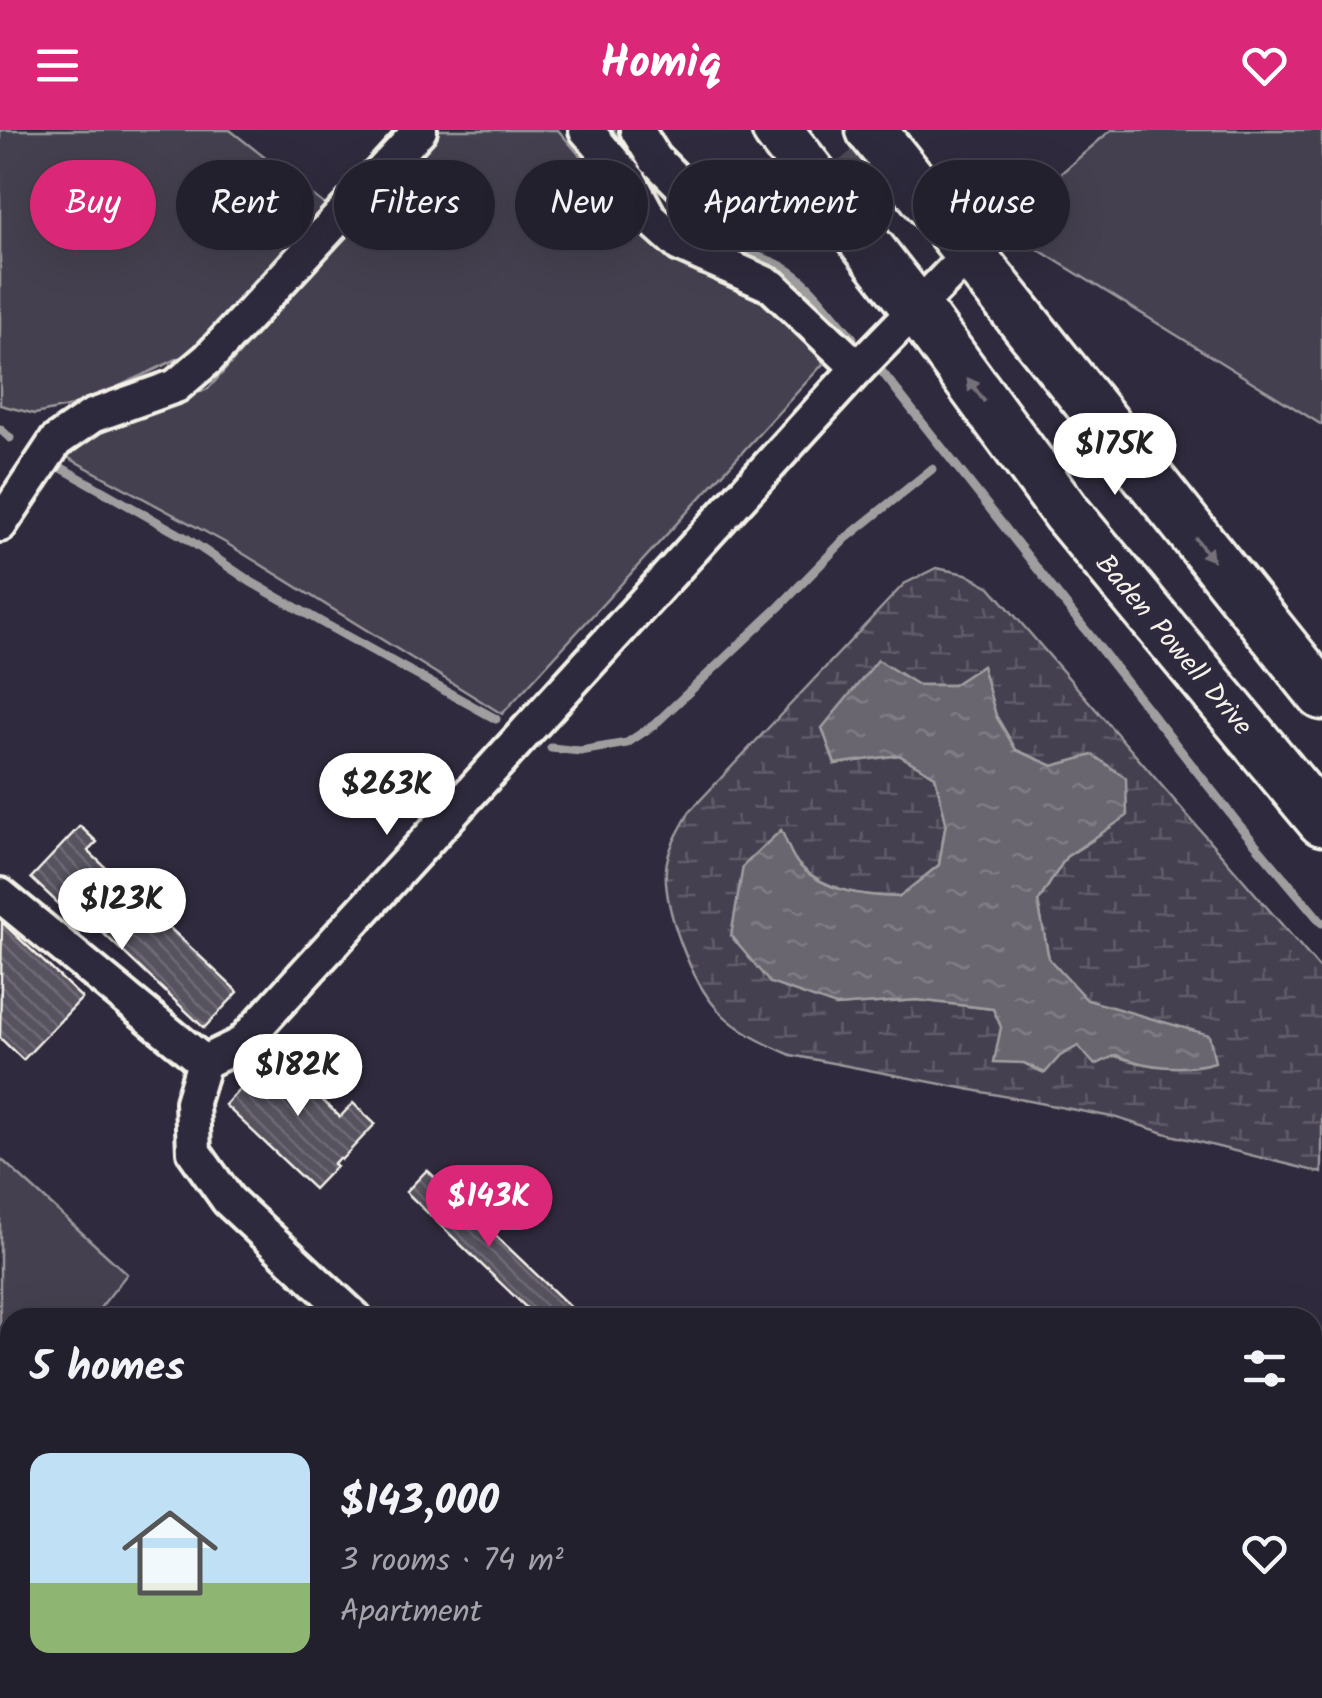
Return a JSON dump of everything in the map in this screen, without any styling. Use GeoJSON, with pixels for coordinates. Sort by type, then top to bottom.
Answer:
{"type":"FeatureCollection","features":[{"type":"Feature","properties":{"kind":"main road","name":"Baden Powell Drive"},"geometry":{"type":"LineString","coordinates":[[777,130],[916,308],[1066,514],[1322,821]]}},
{"type":"Feature","properties":{"kind":"main road"},"geometry":{"type":"LineString","coordinates":[[871,130],[1322,695]]}},
{"type":"Feature","properties":{"kind":"street"},"geometry":{"type":"LineString","coordinates":[[0,525],[56,441],[92,416],[176,386],[208,359],[420,130]]}},
{"type":"Feature","properties":{"kind":"street"},"geometry":{"type":"LineString","coordinates":[[586,130],[630,181],[650,218],[680,245],[772,286],[858,368]]}},
{"type":"Feature","properties":{"kind":"street"},"geometry":{"type":"LineString","coordinates":[[637,130],[668,171]]}},
{"type":"Feature","properties":{"kind":"street"},"geometry":{"type":"LineString","coordinates":[[345,1308],[228,1200],[194,1152],[192,1102],[204,1062],[241,1044],[858,368],[970,252]]}},
{"type":"Feature","properties":{"kind":"street"},"geometry":{"type":"LineString","coordinates":[[0,895],[204,1062]]}},
{"type":"Feature","properties":{"kind":"green space"},"geometry":{"type":"Polygon","coordinates":[[[0,130],[230,130],[268,160],[176,160],[176,250],[284,250],[190,353],[81,404],[35,414],[0,405],[0,130]]]}},
{"type":"Feature","properties":{"kind":"green space"},"geometry":{"type":"Polygon","coordinates":[[[440,130],[558,130],[584,160],[515,160],[515,250],[648,250],[648,235],[658,247],[770,303],[819,351],[823,364],[502,714],[226,543],[67,457],[81,442],[111,426],[208,389],[334,248],[495,250],[495,160],[413,160],[440,130]]]}},
{"type":"Feature","properties":{"kind":"green space"},"geometry":{"type":"Polygon","coordinates":[[[1111,130],[1322,130],[1322,425],[1039,250],[1070,250],[1070,165],[1111,130]]]}},
{"type":"Feature","properties":{"kind":"green space"},"geometry":{"type":"Polygon","coordinates":[[[314,196],[325,205],[314,217],[314,196]]]}},
{"type":"Feature","properties":{"kind":"green space"},"geometry":{"type":"Polygon","coordinates":[[[936,568],[966,574],[990,587],[1322,971],[1322,1173],[1117,1118],[791,1055],[744,1031],[709,998],[689,963],[669,903],[666,868],[675,838],[690,811],[904,584],[936,568]],[[982,666],[953,685],[918,685],[836,764],[899,755],[935,776],[946,822],[939,865],[899,897],[859,894],[822,882],[797,863],[781,830],[836,1006],[917,1000],[993,1009],[1024,1063],[1044,1073],[1060,1056],[1079,1045],[1128,1060],[1144,1017],[1087,1000],[1049,959],[1038,902],[1066,857],[1093,840],[1093,755],[1053,766],[1016,750],[996,716],[982,666]]]}},
{"type":"Feature","properties":{"kind":"green space"},"geometry":{"type":"Polygon","coordinates":[[[0,1158],[127,1274],[100,1308],[0,1308],[0,1158]]]}},
{"type":"Feature","properties":{"kind":"water"},"geometry":{"type":"Polygon","coordinates":[[[878,660],[918,685],[953,685],[982,666],[996,716],[1016,750],[1053,766],[1093,755],[1126,778],[1127,816],[1066,857],[1038,902],[1049,959],[1087,1000],[1209,1035],[1215,1062],[1166,1067],[1116,1055],[1095,1065],[1078,1046],[1060,1056],[1045,1073],[1024,1063],[994,1062],[1001,1027],[993,1009],[917,1000],[836,1006],[770,983],[731,936],[743,866],[781,830],[800,866],[822,882],[846,891],[899,897],[939,865],[946,822],[935,776],[899,755],[835,764],[822,728],[878,660]]]}},
{"type":"Feature","properties":{"kind":"building"},"geometry":{"type":"Polygon","coordinates":[[[80,826],[97,842],[88,851],[238,992],[204,1028],[85,916],[79,923],[31,878],[80,826]]]}},
{"type":"Feature","properties":{"kind":"building"},"geometry":{"type":"Polygon","coordinates":[[[2,922],[82,998],[23,1060],[0,1038],[2,922]]]}},
{"type":"Feature","properties":{"kind":"building"},"geometry":{"type":"Polygon","coordinates":[[[290,1043],[312,1063],[298,1077],[340,1117],[353,1103],[375,1124],[333,1164],[336,1166],[314,1189],[225,1105],[240,1089],[244,1093],[290,1043]]]}},
{"type":"Feature","properties":{"kind":"building"},"geometry":{"type":"Polygon","coordinates":[[[427,1170],[572,1308],[527,1308],[406,1192],[427,1170]]]}},
{"type":"Feature","properties":{"kind":"waterway"},"geometry":{"type":"LineString","coordinates":[[610,130],[621,148]]}},
{"type":"Feature","properties":{"kind":"waterway"},"geometry":{"type":"LineString","coordinates":[[730,250],[767,260],[797,276],[853,338]]}},
{"type":"Feature","properties":{"kind":"waterway"},"geometry":{"type":"LineString","coordinates":[[883,373],[1240,826],[1322,923]]}},
{"type":"Feature","properties":{"kind":"waterway"},"geometry":{"type":"LineString","coordinates":[[0,429],[10,438]]}},
{"type":"Feature","properties":{"kind":"waterway"},"geometry":{"type":"LineString","coordinates":[[60,467],[186,538],[251,582],[496,719]]}},
{"type":"Feature","properties":{"kind":"waterway"},"geometry":{"type":"LineString","coordinates":[[551,748],[580,751],[627,743],[654,725],[845,539],[932,469]]}},
{"type":"Feature","properties":{"kind":"tunnel"},"geometry":{"type":"LineString","coordinates":[[865,160],[902,130]]}}]}
